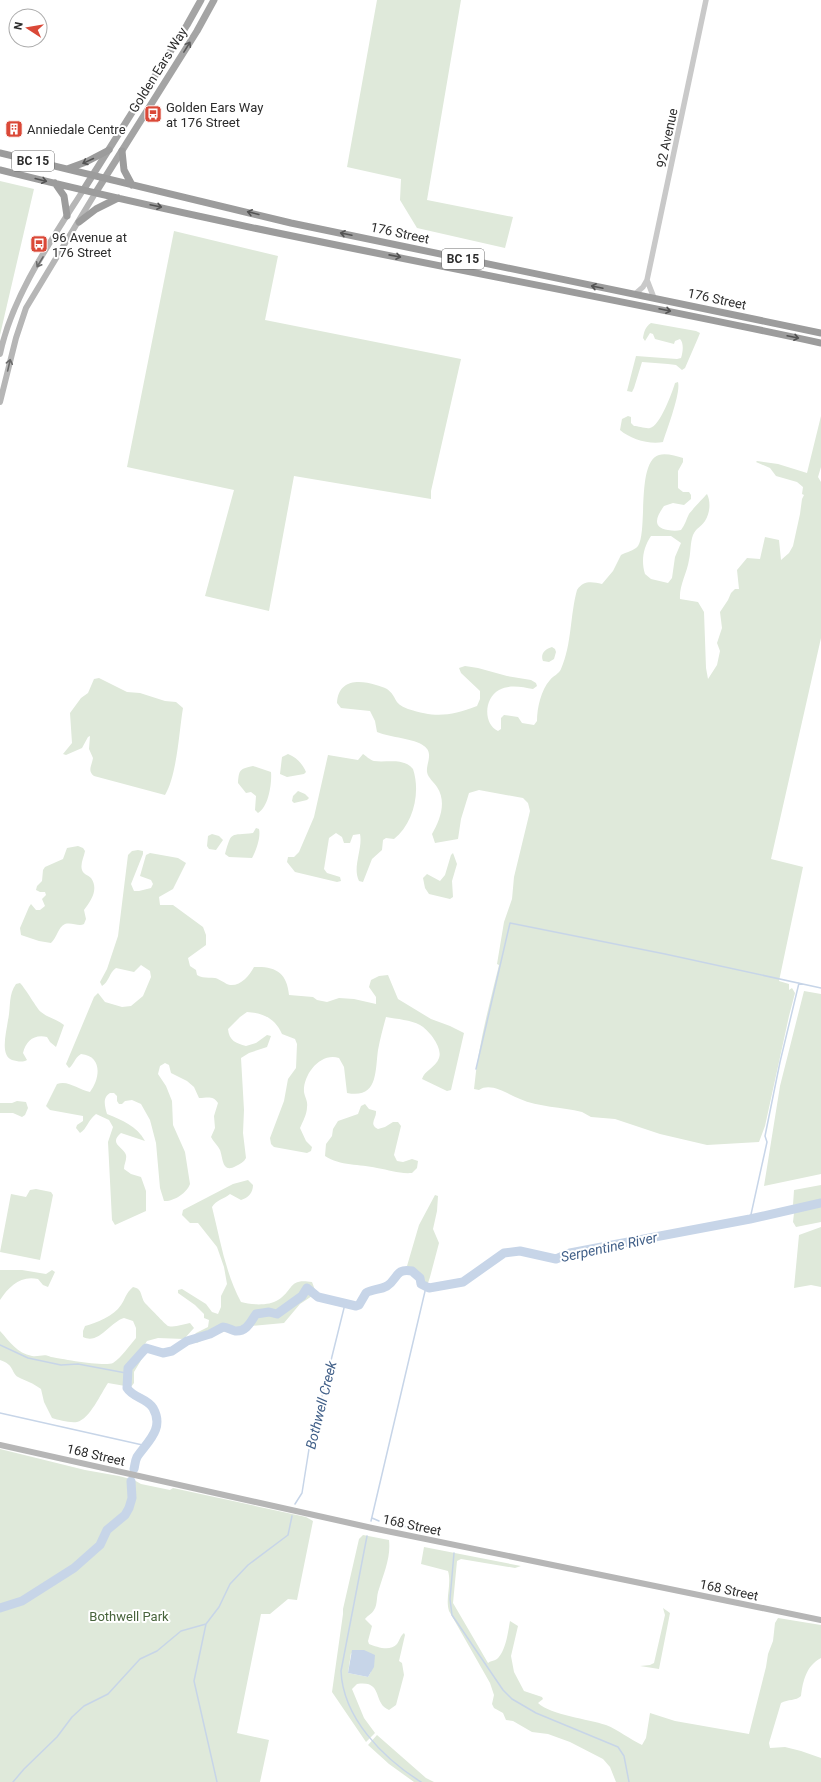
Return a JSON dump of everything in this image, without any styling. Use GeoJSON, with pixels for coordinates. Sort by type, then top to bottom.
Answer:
{"type":"FeatureCollection","features":[{"type":"Feature","properties":{"kind":"highway"},"geometry":{"type":"LineString","coordinates":[[67,169],[86,162],[109,150]]}},
{"type":"Feature","properties":{"kind":"highway"},"geometry":{"type":"LineString","coordinates":[[122,151],[124,170],[132,185]]}},
{"type":"Feature","properties":{"kind":"highway","name":"176 Street"},"geometry":{"type":"LineString","coordinates":[[0,153],[299,224],[821,333]]}},
{"type":"Feature","properties":{"kind":"highway","name":"176 Street"},"geometry":{"type":"LineString","coordinates":[[0,170],[288,236],[537,284],[821,343]]}},
{"type":"Feature","properties":{"kind":"highway"},"geometry":{"type":"LineString","coordinates":[[55,183],[64,196],[67,216]]}},
{"type":"Feature","properties":{"kind":"highway"},"geometry":{"type":"LineString","coordinates":[[79,222],[96,209],[118,198]]}},
{"type":"Feature","properties":{"kind":"main road","name":"Golden Ears Way"},"geometry":{"type":"LineString","coordinates":[[84,189],[176,43],[200,0]]}},
{"type":"Feature","properties":{"kind":"main road","name":"Golden Ears Way"},"geometry":{"type":"LineString","coordinates":[[96,192],[197,31],[214,0]]}},
{"type":"Feature","properties":{"kind":"main road"},"geometry":{"type":"LineString","coordinates":[[0,354],[8,323],[22,292],[84,189]]}},
{"type":"Feature","properties":{"kind":"main road"},"geometry":{"type":"LineString","coordinates":[[0,402],[16,338],[26,308],[96,192]]}},
{"type":"Feature","properties":{"kind":"main road","name":"168 Street"},"geometry":{"type":"LineString","coordinates":[[0,1445],[372,1528],[821,1620]]}},
{"type":"Feature","properties":{"kind":"street","name":"92 Avenue"},"geometry":{"type":"LineString","coordinates":[[648,280],[706,0]]}},
{"type":"Feature","properties":{"kind":"street"},"geometry":{"type":"LineString","coordinates":[[635,294],[648,280]]}},
{"type":"Feature","properties":{"kind":"street"},"geometry":{"type":"LineString","coordinates":[[648,280],[654,298]]}},
{"type":"Feature","properties":{"kind":"green space"},"geometry":{"type":"Polygon","coordinates":[[[377,0],[461,0],[427,200],[513,217],[505,248],[417,228],[400,200],[401,179],[347,167],[377,0]]]}},
{"type":"Feature","properties":{"kind":"green space"},"geometry":{"type":"Polygon","coordinates":[[[0,181],[34,189],[0,335],[0,181]]]}},
{"type":"Feature","properties":{"kind":"green space"},"geometry":{"type":"Polygon","coordinates":[[[174,231],[278,256],[265,320],[461,359],[431,491],[431,499],[294,476],[269,611],[205,596],[234,490],[127,467],[174,231]]]}},
{"type":"Feature","properties":{"kind":"green space"},"geometry":{"type":"Polygon","coordinates":[[[651,323],[700,333],[685,368],[682,370],[676,365],[642,362],[632,392],[627,391],[636,356],[681,358],[683,348],[680,339],[675,341],[674,344],[655,339],[653,334],[650,333],[645,341],[643,338],[644,332],[647,326],[651,323]]]}},
{"type":"Feature","properties":{"kind":"green space"},"geometry":{"type":"Polygon","coordinates":[[[678,382],[676,402],[663,442],[646,442],[629,436],[620,430],[622,419],[628,416],[631,417],[631,423],[634,426],[650,428],[654,426],[662,416],[675,383],[678,382]]]}},
{"type":"Feature","properties":{"kind":"green space"},"geometry":{"type":"Polygon","coordinates":[[[821,416],[821,467],[818,477],[821,482],[821,638],[771,859],[803,867],[779,981],[789,984],[789,990],[792,988],[795,993],[765,1126],[759,1142],[707,1145],[660,1134],[615,1119],[591,1117],[574,1110],[534,1104],[494,1088],[489,1087],[479,1090],[474,1089],[481,1042],[499,965],[497,964],[504,922],[512,899],[514,877],[530,811],[528,803],[523,798],[479,790],[469,793],[461,819],[458,839],[435,843],[432,834],[440,817],[442,799],[437,787],[427,772],[429,752],[420,743],[377,732],[375,721],[370,711],[341,708],[337,703],[338,695],[345,686],[350,683],[369,683],[387,689],[397,702],[408,709],[435,715],[451,714],[477,706],[480,699],[480,691],[461,673],[459,668],[465,666],[531,680],[536,683],[537,686],[533,689],[516,686],[499,690],[490,699],[487,711],[490,723],[493,728],[498,731],[501,729],[501,718],[504,715],[518,717],[522,723],[534,725],[537,721],[539,705],[544,689],[550,680],[560,671],[565,659],[577,590],[585,583],[592,582],[602,584],[613,571],[621,555],[638,546],[641,538],[647,470],[652,460],[659,455],[665,454],[683,458],[683,462],[678,471],[678,488],[683,492],[689,492],[691,499],[684,505],[673,503],[664,506],[659,514],[657,524],[663,529],[675,531],[681,530],[689,514],[707,494],[709,500],[707,518],[692,538],[690,557],[680,594],[680,599],[698,602],[704,612],[706,668],[708,679],[717,665],[720,651],[717,643],[722,628],[720,612],[731,593],[735,589],[739,589],[737,570],[747,558],[760,559],[765,537],[779,540],[781,560],[789,553],[793,546],[804,495],[802,494],[803,487],[797,482],[776,476],[770,468],[756,462],[778,464],[807,473],[821,416]],[[651,536],[646,545],[643,564],[645,574],[651,579],[668,583],[672,578],[675,557],[681,543],[671,536],[651,536]]]}},
{"type":"Feature","properties":{"kind":"green space"},"geometry":{"type":"Polygon","coordinates":[[[552,647],[556,652],[554,659],[549,662],[543,661],[542,656],[544,652],[552,647]]]}},
{"type":"Feature","properties":{"kind":"green space"},"geometry":{"type":"Polygon","coordinates":[[[99,678],[127,692],[140,693],[165,701],[176,702],[183,708],[175,765],[169,787],[165,795],[94,776],[90,770],[93,758],[89,749],[90,736],[82,748],[66,755],[63,754],[72,743],[70,713],[81,698],[88,693],[94,679],[99,678]]]}},
{"type":"Feature","properties":{"kind":"green space"},"geometry":{"type":"Polygon","coordinates":[[[288,754],[301,763],[306,772],[304,774],[287,777],[280,774],[282,757],[288,754]]]}},
{"type":"Feature","properties":{"kind":"green space"},"geometry":{"type":"Polygon","coordinates":[[[363,754],[374,761],[395,761],[405,763],[413,769],[416,798],[414,807],[406,825],[401,833],[394,839],[386,838],[383,840],[382,850],[372,859],[363,882],[359,881],[357,876],[357,864],[361,840],[360,834],[353,835],[350,843],[344,843],[342,837],[336,833],[329,838],[324,869],[327,873],[340,877],[341,881],[337,882],[295,872],[287,862],[288,857],[294,857],[299,852],[314,817],[328,755],[358,760],[363,754]]]}},
{"type":"Feature","properties":{"kind":"green space"},"geometry":{"type":"Polygon","coordinates":[[[253,766],[271,772],[271,782],[267,800],[262,810],[258,813],[255,810],[256,796],[251,792],[246,793],[238,783],[241,770],[253,766]]]}},
{"type":"Feature","properties":{"kind":"green space"},"geometry":{"type":"Polygon","coordinates":[[[298,791],[305,794],[309,798],[307,800],[294,803],[292,801],[293,796],[298,791]]]}},
{"type":"Feature","properties":{"kind":"green space"},"geometry":{"type":"Polygon","coordinates":[[[256,828],[259,829],[259,840],[252,858],[229,857],[225,854],[229,841],[233,836],[253,833],[256,828]]]}},
{"type":"Feature","properties":{"kind":"green space"},"geometry":{"type":"Polygon","coordinates":[[[212,834],[219,836],[223,840],[216,850],[209,849],[207,846],[208,836],[212,834]]]}},
{"type":"Feature","properties":{"kind":"green space"},"geometry":{"type":"Polygon","coordinates":[[[78,846],[83,848],[85,851],[81,865],[83,871],[91,878],[94,886],[93,895],[84,910],[86,919],[84,924],[63,925],[51,943],[21,935],[20,928],[31,904],[36,910],[40,910],[45,906],[42,899],[46,895],[45,892],[36,890],[37,886],[42,881],[43,870],[45,867],[63,859],[67,848],[78,846]]]}},
{"type":"Feature","properties":{"kind":"green space"},"geometry":{"type":"Polygon","coordinates":[[[132,851],[143,851],[143,854],[131,884],[134,891],[151,888],[153,884],[151,880],[140,876],[146,855],[150,853],[178,858],[186,863],[173,889],[159,897],[160,905],[173,905],[203,927],[206,935],[206,945],[188,958],[190,966],[196,970],[197,975],[219,979],[230,985],[234,985],[244,980],[254,967],[262,967],[279,972],[283,976],[288,987],[289,995],[313,997],[317,1000],[327,1002],[339,998],[354,999],[376,1004],[376,997],[369,987],[371,980],[379,976],[388,975],[398,999],[431,1019],[464,1033],[451,1090],[447,1091],[422,1079],[423,1076],[435,1064],[440,1054],[437,1044],[424,1027],[416,1023],[386,1017],[378,1050],[375,1075],[370,1088],[357,1094],[347,1093],[344,1067],[339,1058],[325,1058],[314,1066],[304,1085],[307,1110],[300,1128],[306,1141],[312,1147],[311,1151],[307,1153],[274,1147],[271,1144],[270,1138],[284,1101],[288,1079],[296,1068],[297,1044],[295,1039],[282,1034],[276,1024],[268,1017],[247,1012],[228,1029],[231,1039],[246,1046],[256,1043],[267,1035],[271,1036],[267,1047],[249,1053],[241,1058],[244,1110],[243,1133],[246,1158],[240,1164],[231,1168],[226,1167],[220,1150],[211,1137],[215,1128],[214,1116],[218,1103],[212,1098],[199,1098],[194,1087],[187,1081],[171,1073],[169,1065],[165,1063],[160,1066],[158,1074],[166,1086],[172,1101],[173,1125],[185,1152],[190,1184],[186,1191],[179,1196],[168,1201],[164,1201],[160,1188],[156,1143],[150,1120],[141,1104],[132,1100],[119,1104],[117,1101],[117,1096],[114,1093],[110,1093],[107,1095],[105,1100],[107,1114],[124,1121],[133,1127],[145,1141],[121,1133],[117,1137],[116,1143],[126,1155],[124,1169],[131,1174],[141,1177],[146,1191],[146,1211],[115,1225],[112,1220],[108,1142],[113,1127],[109,1120],[96,1114],[80,1133],[76,1128],[77,1125],[83,1121],[83,1116],[50,1110],[46,1106],[57,1084],[66,1083],[90,1092],[96,1081],[98,1069],[93,1059],[88,1056],[81,1054],[69,1068],[66,1064],[94,997],[98,993],[105,1002],[122,1007],[131,1006],[143,996],[151,977],[150,971],[141,965],[134,972],[116,968],[102,986],[100,982],[107,969],[118,936],[128,855],[132,851]]]}},
{"type":"Feature","properties":{"kind":"green space"},"geometry":{"type":"Polygon","coordinates":[[[453,853],[457,864],[452,881],[453,897],[450,899],[429,894],[425,888],[423,878],[427,874],[440,881],[445,875],[453,853]]]}},
{"type":"Feature","properties":{"kind":"green space"},"geometry":{"type":"Polygon","coordinates":[[[20,983],[41,1012],[64,1025],[56,1047],[47,1037],[42,1036],[31,1039],[26,1045],[23,1053],[27,1060],[21,1062],[12,1060],[8,1057],[5,1049],[6,1031],[13,988],[16,984],[20,983]]]}},
{"type":"Feature","properties":{"kind":"green space"},"geometry":{"type":"Polygon","coordinates":[[[804,991],[821,994],[821,1174],[764,1186],[780,1086],[804,991]]]}},
{"type":"Feature","properties":{"kind":"green space"},"geometry":{"type":"Polygon","coordinates":[[[17,1101],[26,1102],[28,1108],[25,1115],[22,1117],[13,1113],[0,1113],[0,1103],[12,1103],[17,1101]]]}},
{"type":"Feature","properties":{"kind":"green space"},"geometry":{"type":"Polygon","coordinates":[[[365,1104],[369,1109],[376,1111],[373,1123],[378,1129],[393,1122],[398,1122],[401,1126],[394,1155],[397,1161],[403,1162],[412,1159],[418,1161],[417,1168],[412,1173],[337,1162],[325,1156],[326,1144],[332,1136],[333,1129],[338,1121],[358,1114],[361,1106],[365,1104]]]}},
{"type":"Feature","properties":{"kind":"green space"},"geometry":{"type":"Polygon","coordinates":[[[248,1180],[253,1185],[251,1193],[246,1198],[241,1200],[230,1194],[212,1207],[227,1267],[235,1291],[241,1302],[260,1304],[274,1302],[283,1296],[295,1283],[304,1281],[312,1282],[315,1290],[312,1296],[300,1304],[284,1323],[240,1327],[213,1335],[197,1343],[193,1341],[192,1338],[196,1333],[208,1327],[209,1320],[204,1318],[204,1314],[195,1305],[178,1293],[178,1290],[182,1289],[206,1304],[212,1312],[218,1314],[221,1307],[221,1296],[227,1284],[224,1267],[217,1247],[198,1223],[190,1223],[182,1215],[183,1210],[233,1184],[248,1180]]]}},
{"type":"Feature","properties":{"kind":"green space"},"geometry":{"type":"Polygon","coordinates":[[[821,1185],[821,1201],[793,1205],[794,1190],[821,1185]]]}},
{"type":"Feature","properties":{"kind":"green space"},"geometry":{"type":"Polygon","coordinates":[[[36,1189],[51,1192],[53,1195],[40,1260],[0,1252],[11,1194],[26,1197],[30,1190],[36,1189]]]}},
{"type":"Feature","properties":{"kind":"green space"},"geometry":{"type":"Polygon","coordinates":[[[435,1195],[438,1196],[437,1211],[433,1229],[439,1243],[428,1283],[425,1283],[422,1277],[407,1266],[419,1225],[435,1195]]]}},
{"type":"Feature","properties":{"kind":"green space"},"geometry":{"type":"Polygon","coordinates":[[[821,1206],[821,1222],[796,1227],[793,1222],[794,1213],[821,1206]]]}},
{"type":"Feature","properties":{"kind":"green space"},"geometry":{"type":"Polygon","coordinates":[[[821,1227],[821,1287],[811,1285],[794,1288],[799,1235],[821,1227]]]}},
{"type":"Feature","properties":{"kind":"green space"},"geometry":{"type":"Polygon","coordinates":[[[0,1270],[22,1270],[46,1274],[52,1270],[55,1272],[48,1287],[43,1285],[38,1279],[32,1278],[21,1280],[11,1286],[0,1300],[0,1270]]]}},
{"type":"Feature","properties":{"kind":"green space"},"geometry":{"type":"Polygon","coordinates":[[[133,1287],[138,1289],[145,1303],[168,1326],[190,1323],[194,1328],[184,1339],[158,1338],[147,1341],[143,1347],[143,1357],[134,1372],[134,1383],[131,1387],[108,1383],[91,1411],[82,1420],[71,1422],[52,1418],[44,1402],[41,1389],[18,1377],[8,1364],[0,1360],[0,1331],[14,1346],[27,1355],[46,1355],[101,1364],[113,1363],[122,1355],[136,1338],[136,1328],[133,1321],[124,1318],[119,1320],[99,1336],[89,1339],[83,1337],[83,1331],[85,1326],[109,1316],[118,1309],[130,1289],[133,1287]]]}},
{"type":"Feature","properties":{"kind":"green space","name":"Bothwell Park"},"geometry":{"type":"Polygon","coordinates":[[[0,1449],[85,1470],[119,1476],[134,1480],[141,1484],[170,1490],[173,1488],[306,1517],[313,1521],[297,1600],[288,1599],[270,1614],[261,1614],[237,1733],[269,1740],[260,1782],[0,1782],[0,1449]]]}},
{"type":"Feature","properties":{"kind":"green space"},"geometry":{"type":"Polygon","coordinates":[[[363,1535],[389,1540],[388,1559],[378,1592],[376,1605],[373,1611],[365,1619],[372,1626],[368,1641],[369,1644],[383,1648],[391,1648],[397,1644],[404,1633],[405,1635],[399,1661],[402,1663],[404,1675],[396,1705],[389,1710],[384,1707],[375,1689],[371,1685],[357,1684],[352,1689],[364,1718],[375,1733],[366,1742],[332,1692],[343,1609],[359,1539],[363,1535]],[[351,1653],[348,1673],[368,1677],[371,1672],[351,1653]]]}},
{"type":"Feature","properties":{"kind":"green space"},"geometry":{"type":"Polygon","coordinates":[[[424,1547],[521,1566],[515,1568],[461,1559],[457,1561],[453,1603],[488,1663],[497,1659],[503,1651],[510,1621],[518,1626],[511,1656],[514,1672],[524,1691],[542,1697],[543,1699],[538,1703],[552,1711],[606,1725],[642,1745],[646,1738],[650,1713],[675,1721],[749,1734],[768,1654],[773,1641],[775,1623],[778,1618],[821,1625],[821,1658],[812,1665],[806,1674],[801,1696],[797,1699],[781,1703],[769,1743],[770,1748],[785,1747],[821,1758],[821,1782],[616,1782],[610,1767],[603,1759],[570,1742],[548,1734],[532,1732],[513,1721],[506,1720],[503,1713],[494,1708],[492,1704],[494,1695],[490,1683],[449,1611],[448,1571],[421,1564],[424,1547]]]}},
{"type":"Feature","properties":{"kind":"green space"},"geometry":{"type":"Polygon","coordinates":[[[663,1608],[670,1613],[659,1669],[640,1666],[654,1663],[665,1615],[663,1608]]]}},
{"type":"Feature","properties":{"kind":"green space"},"geometry":{"type":"Polygon","coordinates":[[[377,1735],[426,1778],[434,1782],[414,1782],[389,1764],[368,1745],[377,1735]]]}},
{"type":"Feature","properties":{"kind":"water"},"geometry":{"type":"Polygon","coordinates":[[[352,1650],[364,1650],[375,1655],[374,1667],[368,1677],[348,1673],[352,1650]]]}},
{"type":"Feature","properties":{"kind":"waterway"},"geometry":{"type":"LineString","coordinates":[[476,1069],[510,923],[665,954],[821,988]]}},
{"type":"Feature","properties":{"kind":"waterway"},"geometry":{"type":"LineString","coordinates":[[750,1219],[767,1142],[765,1136],[780,1062],[799,983]]}},
{"type":"Feature","properties":{"kind":"waterway","name":"Serpentine River"},"geometry":{"type":"LineString","coordinates":[[134,1469],[137,1457],[153,1435],[157,1422],[153,1408],[127,1388],[128,1368],[146,1348],[163,1353],[172,1351],[187,1341],[210,1334],[223,1327],[235,1331],[243,1330],[248,1326],[256,1314],[269,1312],[277,1314],[302,1296],[307,1288],[318,1297],[356,1306],[359,1305],[366,1293],[387,1286],[397,1275],[406,1270],[412,1271],[420,1278],[421,1284],[429,1288],[463,1282],[504,1253],[520,1251],[556,1259],[570,1253],[750,1219],[821,1203]]}},
{"type":"Feature","properties":{"kind":"waterway"},"geometry":{"type":"LineString","coordinates":[[371,1521],[426,1287]]}},
{"type":"Feature","properties":{"kind":"waterway","name":"Bothwell Creek"},"geometry":{"type":"LineString","coordinates":[[295,1504],[302,1493],[309,1449],[345,1304]]}},
{"type":"Feature","properties":{"kind":"waterway"},"geometry":{"type":"LineString","coordinates":[[0,1345],[28,1358],[61,1365],[78,1364],[126,1373]]}},
{"type":"Feature","properties":{"kind":"waterway"},"geometry":{"type":"LineString","coordinates":[[0,1413],[147,1446]]}},
{"type":"Feature","properties":{"kind":"waterway","name":"Serpentine River"},"geometry":{"type":"LineString","coordinates":[[0,1608],[22,1601],[74,1568],[100,1545],[107,1530],[125,1515],[129,1508],[132,1498],[131,1481]]}},
{"type":"Feature","properties":{"kind":"waterway","name":"Bothwell Creek"},"geometry":{"type":"LineString","coordinates":[[13,1782],[24,1769],[57,1737],[72,1717],[84,1706],[108,1694],[140,1659],[157,1651],[181,1631],[206,1624],[219,1607],[230,1584],[248,1565],[288,1535],[292,1516]]}},
{"type":"Feature","properties":{"kind":"waterway"},"geometry":{"type":"LineString","coordinates":[[372,1518],[379,1521]]}},
{"type":"Feature","properties":{"kind":"waterway"},"geometry":{"type":"LineString","coordinates":[[389,1523],[425,1531]]}},
{"type":"Feature","properties":{"kind":"waterway"},"geometry":{"type":"LineString","coordinates":[[367,1536],[341,1671],[343,1688],[349,1705],[357,1720],[368,1735],[393,1761],[421,1782]]}},
{"type":"Feature","properties":{"kind":"waterway"},"geometry":{"type":"LineString","coordinates":[[454,1553],[450,1599],[452,1615],[503,1690],[512,1699],[536,1713],[618,1747],[624,1756],[629,1782]]}},
{"type":"Feature","properties":{"kind":"waterway"},"geometry":{"type":"LineString","coordinates":[[206,1624],[194,1681],[217,1782]]}},
{"type":"Feature","properties":{"kind":"place","name":"Golden Ears Way at 176 Street"},"geometry":{"type":"Point","coordinates":[153,114]}},
{"type":"Feature","properties":{"kind":"place","name":"Anniedale Centre"},"geometry":{"type":"Point","coordinates":[14,129]}},
{"type":"Feature","properties":{"kind":"place","name":"96 Avenue at 176 Street"},"geometry":{"type":"Point","coordinates":[39,244]}}]}
